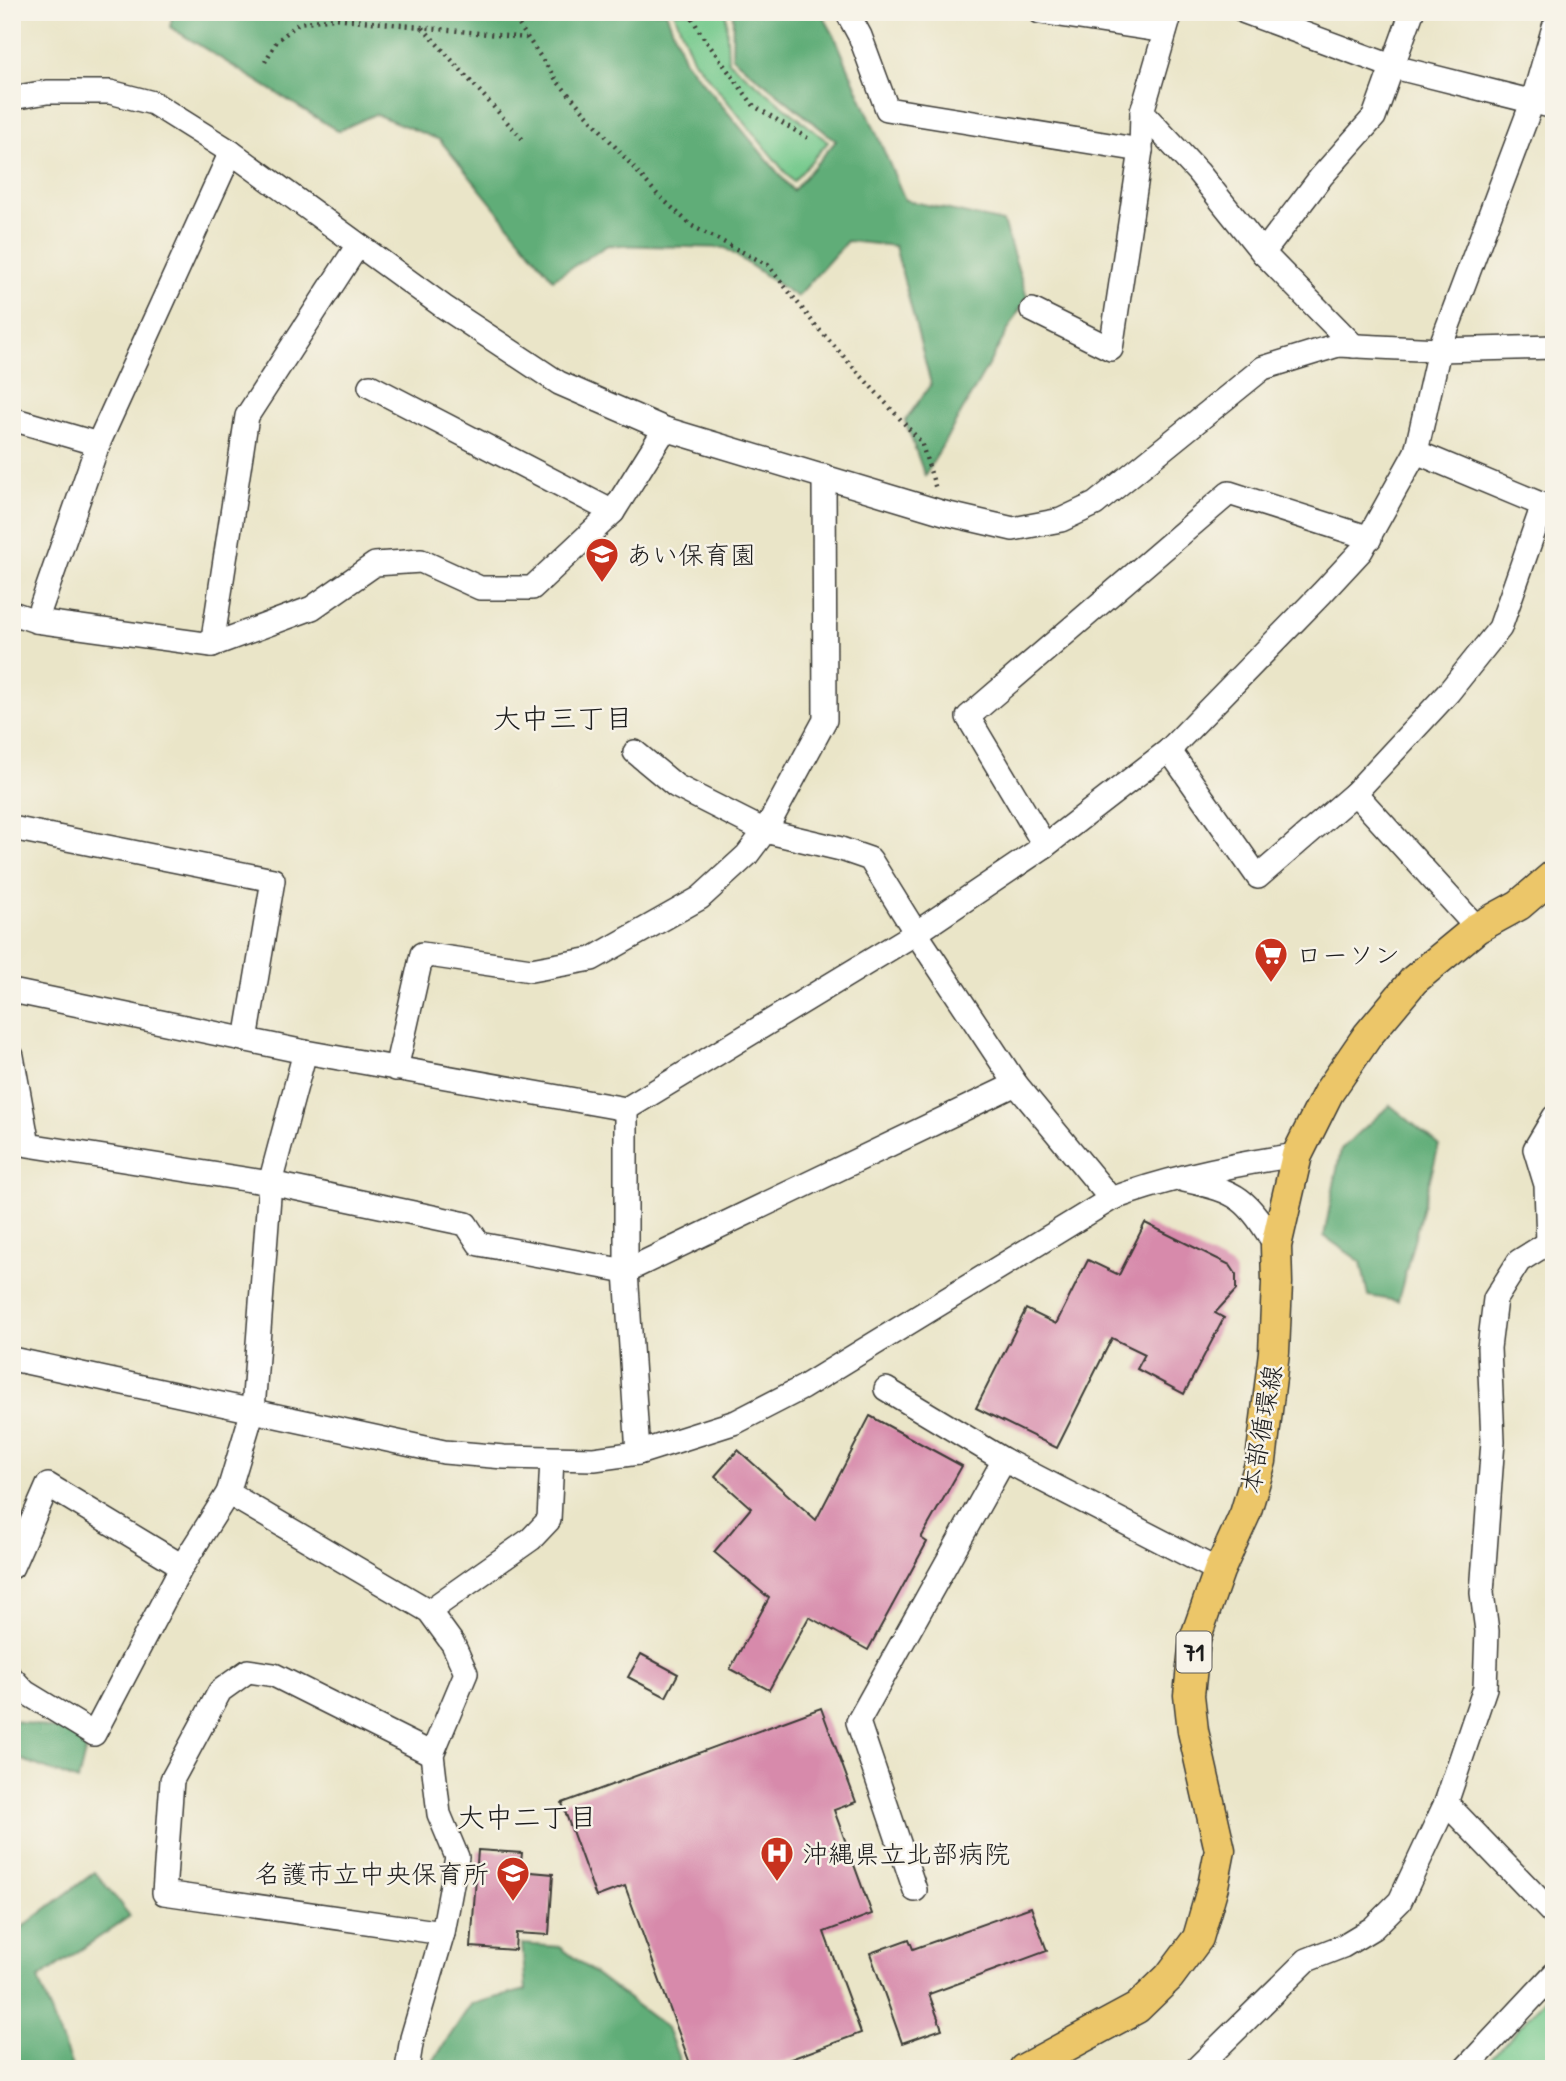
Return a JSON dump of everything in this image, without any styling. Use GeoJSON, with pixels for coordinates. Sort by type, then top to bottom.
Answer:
{"type":"FeatureCollection","features":[{"type":"Feature","properties":{"kind":"main road","name":"本部循環線"},"geometry":{"type":"LineString","coordinates":[[1024,2069],[1137,2008],[1168,1977],[1198,1938],[1220,1850],[1193,1731],[1189,1695],[1195,1639],[1219,1571],[1245,1514],[1261,1461],[1274,1352],[1276,1246],[1297,1155],[1328,1093],[1368,1035],[1415,980],[1477,928],[1519,905],[1554,876]]}},
{"type":"Feature","properties":{"kind":"street"},"geometry":{"type":"LineString","coordinates":[[847,12],[860,36],[887,109],[1141,150]]}},
{"type":"Feature","properties":{"kind":"street"},"geometry":{"type":"LineString","coordinates":[[1032,310],[1111,349],[1141,150],[1142,112],[1168,22],[1040,12]]}},
{"type":"Feature","properties":{"kind":"street"},"geometry":{"type":"LineString","coordinates":[[1263,253],[1321,177],[1374,117],[1412,12]]}},
{"type":"Feature","properties":{"kind":"street"},"geometry":{"type":"LineString","coordinates":[[1258,15],[1394,67],[1543,105]]}},
{"type":"Feature","properties":{"kind":"street"},"geometry":{"type":"LineString","coordinates":[[12,991],[305,1052],[626,1109],[916,933],[1045,846],[1169,750],[1322,593],[1370,538],[1416,452],[1440,350],[1543,105],[1554,27]]}},
{"type":"Feature","properties":{"kind":"street"},"geometry":{"type":"LineString","coordinates":[[12,98],[47,92],[110,92],[153,103],[231,152],[444,307],[559,383],[665,429],[943,513],[1013,529],[1061,520],[1095,504],[1263,368],[1338,345],[1440,350],[1554,347]]}},
{"type":"Feature","properties":{"kind":"street"},"geometry":{"type":"LineString","coordinates":[[1142,112],[1198,172],[1263,253],[1354,346]]}},
{"type":"Feature","properties":{"kind":"street"},"geometry":{"type":"LineString","coordinates":[[36,621],[98,443],[231,152]]}},
{"type":"Feature","properties":{"kind":"street"},"geometry":{"type":"LineString","coordinates":[[212,645],[247,416],[358,244]]}},
{"type":"Feature","properties":{"kind":"street"},"geometry":{"type":"LineString","coordinates":[[370,386],[613,512]]}},
{"type":"Feature","properties":{"kind":"street"},"geometry":{"type":"LineString","coordinates":[[12,419],[98,443]]}},
{"type":"Feature","properties":{"kind":"street"},"geometry":{"type":"LineString","coordinates":[[12,613],[36,621],[212,645],[312,608],[375,564],[421,561],[480,588],[532,588],[613,512],[665,429]]}},
{"type":"Feature","properties":{"kind":"street"},"geometry":{"type":"LineString","coordinates":[[1169,750],[1258,877],[1354,793],[1448,693],[1500,628],[1543,505],[1416,452]]}},
{"type":"Feature","properties":{"kind":"street"},"geometry":{"type":"LineString","coordinates":[[396,1069],[422,954],[531,970],[592,959],[700,898],[747,855],[765,831],[825,720],[824,476]]}},
{"type":"Feature","properties":{"kind":"street"},"geometry":{"type":"LineString","coordinates":[[1045,846],[968,717],[1229,493],[1370,538]]}},
{"type":"Feature","properties":{"kind":"street"},"geometry":{"type":"LineString","coordinates":[[635,752],[676,786],[765,831],[841,849],[870,859],[1016,1084],[1111,1199]]}},
{"type":"Feature","properties":{"kind":"street"},"geometry":{"type":"LineString","coordinates":[[1354,793],[1477,928]]}},
{"type":"Feature","properties":{"kind":"street"},"geometry":{"type":"LineString","coordinates":[[12,828],[273,880],[246,1040]]}},
{"type":"Feature","properties":{"kind":"street"},"geometry":{"type":"LineString","coordinates":[[12,1678],[25,1692],[94,1734],[182,1566],[228,1493],[253,1410],[270,1183],[305,1052]]}},
{"type":"Feature","properties":{"kind":"street"},"geometry":{"type":"LineString","coordinates":[[12,1056],[20,1143],[270,1183],[466,1224],[478,1244],[626,1271],[1016,1084]]}},
{"type":"Feature","properties":{"kind":"street"},"geometry":{"type":"LineString","coordinates":[[626,1109],[626,1271],[639,1453]]}},
{"type":"Feature","properties":{"kind":"street"},"geometry":{"type":"LineString","coordinates":[[1196,2069],[1307,1960],[1343,1946],[1373,1928],[1400,1901],[1446,1803],[1485,1688],[1487,1631],[1482,1593],[1493,1441],[1489,1348],[1495,1299],[1518,1261],[1551,1243],[1546,1185],[1535,1149],[1554,1117]]}},
{"type":"Feature","properties":{"kind":"street"},"geometry":{"type":"LineString","coordinates":[[12,1359],[444,1452],[552,1459],[594,1459],[639,1453],[736,1422],[802,1388],[1111,1199],[1177,1178],[1244,1163],[1297,1155]]}},
{"type":"Feature","properties":{"kind":"street"},"geometry":{"type":"LineString","coordinates":[[1177,1178],[1213,1186],[1240,1197],[1257,1216],[1276,1246]]}},
{"type":"Feature","properties":{"kind":"street"},"geometry":{"type":"LineString","coordinates":[[886,1389],[1004,1460],[1219,1571]]}},
{"type":"Feature","properties":{"kind":"street"},"geometry":{"type":"LineString","coordinates":[[429,1611],[531,1539],[549,1520],[552,1459]]}},
{"type":"Feature","properties":{"kind":"street"},"geometry":{"type":"LineString","coordinates":[[915,1890],[858,1722],[1004,1460]]}},
{"type":"Feature","properties":{"kind":"street"},"geometry":{"type":"LineString","coordinates":[[12,1567],[48,1485],[182,1566]]}},
{"type":"Feature","properties":{"kind":"street"},"geometry":{"type":"LineString","coordinates":[[228,1493],[429,1611],[453,1644],[466,1673],[432,1754],[439,1814],[457,1857],[443,1933],[412,2038],[407,2069]]}},
{"type":"Feature","properties":{"kind":"street"},"geometry":{"type":"LineString","coordinates":[[432,1754],[274,1675],[248,1671],[220,1691],[172,1780],[164,1893],[443,1933]]}},
{"type":"Feature","properties":{"kind":"street"},"geometry":{"type":"LineString","coordinates":[[1446,1803],[1554,1915]]}},
{"type":"Feature","properties":{"kind":"street"},"geometry":{"type":"LineString","coordinates":[[1465,2069],[1554,1974]]}},
{"type":"Feature","properties":{"kind":"path"},"geometry":{"type":"LineString","coordinates":[[515,12],[517,22],[556,81],[657,194],[692,226],[768,265],[816,326],[921,442],[943,513]]}},
{"type":"Feature","properties":{"kind":"path"},"geometry":{"type":"LineString","coordinates":[[689,12],[701,34],[754,106],[809,139]]}},
{"type":"Feature","properties":{"kind":"path"},"geometry":{"type":"LineString","coordinates":[[265,62],[277,41],[299,23],[334,18],[527,38]]}},
{"type":"Feature","properties":{"kind":"path"},"geometry":{"type":"LineString","coordinates":[[422,27],[525,142]]}},
{"type":"Feature","properties":{"kind":"green space"},"geometry":{"type":"Polygon","coordinates":[[[173,12],[666,12],[685,61],[793,191],[836,141],[732,57],[733,12],[821,12],[835,37],[905,200],[1003,222],[1027,297],[925,476],[905,421],[931,384],[895,246],[847,241],[797,297],[725,248],[608,245],[553,279],[440,140],[375,114],[338,131],[170,27],[173,12]]]}},
{"type":"Feature","properties":{"kind":"green space"},"geometry":{"type":"Polygon","coordinates":[[[674,12],[726,12],[728,61],[828,142],[793,182],[693,59],[674,12]]]}},
{"type":"Feature","properties":{"kind":"green space"},"geometry":{"type":"Polygon","coordinates":[[[1390,1105],[1439,1145],[1398,1301],[1368,1296],[1361,1262],[1324,1236],[1341,1149],[1390,1105]]]}},
{"type":"Feature","properties":{"kind":"green space"},"geometry":{"type":"Polygon","coordinates":[[[12,1720],[89,1736],[78,1781],[12,1756],[12,1720]]]}},
{"type":"Feature","properties":{"kind":"green space"},"geometry":{"type":"Polygon","coordinates":[[[95,1872],[130,1916],[38,1979],[73,2069],[12,2069],[12,1935],[95,1872]]]}},
{"type":"Feature","properties":{"kind":"green space"},"geometry":{"type":"Polygon","coordinates":[[[522,1944],[560,1947],[667,2028],[683,2069],[428,2069],[471,2004],[526,1990],[522,1944]]]}},
{"type":"Feature","properties":{"kind":"green space"},"geometry":{"type":"Polygon","coordinates":[[[1554,1990],[1554,2069],[1481,2069],[1554,1990]]]}},
{"type":"Feature","properties":{"kind":"building"},"geometry":{"type":"Polygon","coordinates":[[[1145,1223],[1230,1265],[1236,1274],[1236,1290],[1215,1313],[1224,1318],[1184,1394],[1137,1369],[1145,1354],[1112,1338],[1057,1448],[976,1408],[1026,1309],[1056,1324],[1088,1260],[1119,1275],[1145,1223]]]}},
{"type":"Feature","properties":{"kind":"building"},"geometry":{"type":"Polygon","coordinates":[[[870,1416],[962,1466],[921,1538],[927,1542],[868,1650],[809,1617],[769,1690],[730,1669],[769,1598],[714,1552],[751,1508],[715,1476],[738,1450],[816,1520],[870,1416]]]}},
{"type":"Feature","properties":{"kind":"building"},"geometry":{"type":"Polygon","coordinates":[[[641,1654],[678,1674],[666,1697],[628,1677],[641,1654]]]}},
{"type":"Feature","properties":{"kind":"building","name":"沖縄県立北部病院"},"geometry":{"type":"Polygon","coordinates":[[[821,1708],[856,1802],[834,1810],[872,1914],[824,1932],[861,2033],[764,2069],[692,2069],[625,1886],[596,1897],[562,1803],[821,1708]]]}},
{"type":"Feature","properties":{"kind":"building","name":"名護市立中央保育所"},"geometry":{"type":"Polygon","coordinates":[[[478,1850],[522,1853],[520,1871],[553,1874],[549,1935],[516,1933],[515,1950],[471,1947],[478,1850]]]}},
{"type":"Feature","properties":{"kind":"building"},"geometry":{"type":"Polygon","coordinates":[[[1031,1907],[1047,1951],[929,1994],[942,2029],[902,2043],[870,1953],[909,1939],[913,1949],[1031,1907]]]}},
{"type":"Feature","properties":{"kind":"place","name":"あい保育園"},"geometry":{"type":"Point","coordinates":[602,584]}},
{"type":"Feature","properties":{"kind":"place","name":"ローソン"},"geometry":{"type":"Point","coordinates":[1271,984]}},
{"type":"Feature","properties":{"kind":"place","name":"沖縄県立北部病院"},"geometry":{"type":"Point","coordinates":[777,1883]}},
{"type":"Feature","properties":{"kind":"place","name":"名護市立中央保育所"},"geometry":{"type":"Point","coordinates":[513,1903]}},
{"type":"Feature","properties":{"kind":"district","name":"大中三丁目"},"geometry":{"type":"Point","coordinates":[563,718]}},
{"type":"Feature","properties":{"kind":"district","name":"大中二丁目"},"geometry":{"type":"Point","coordinates":[527,1817]}}]}
